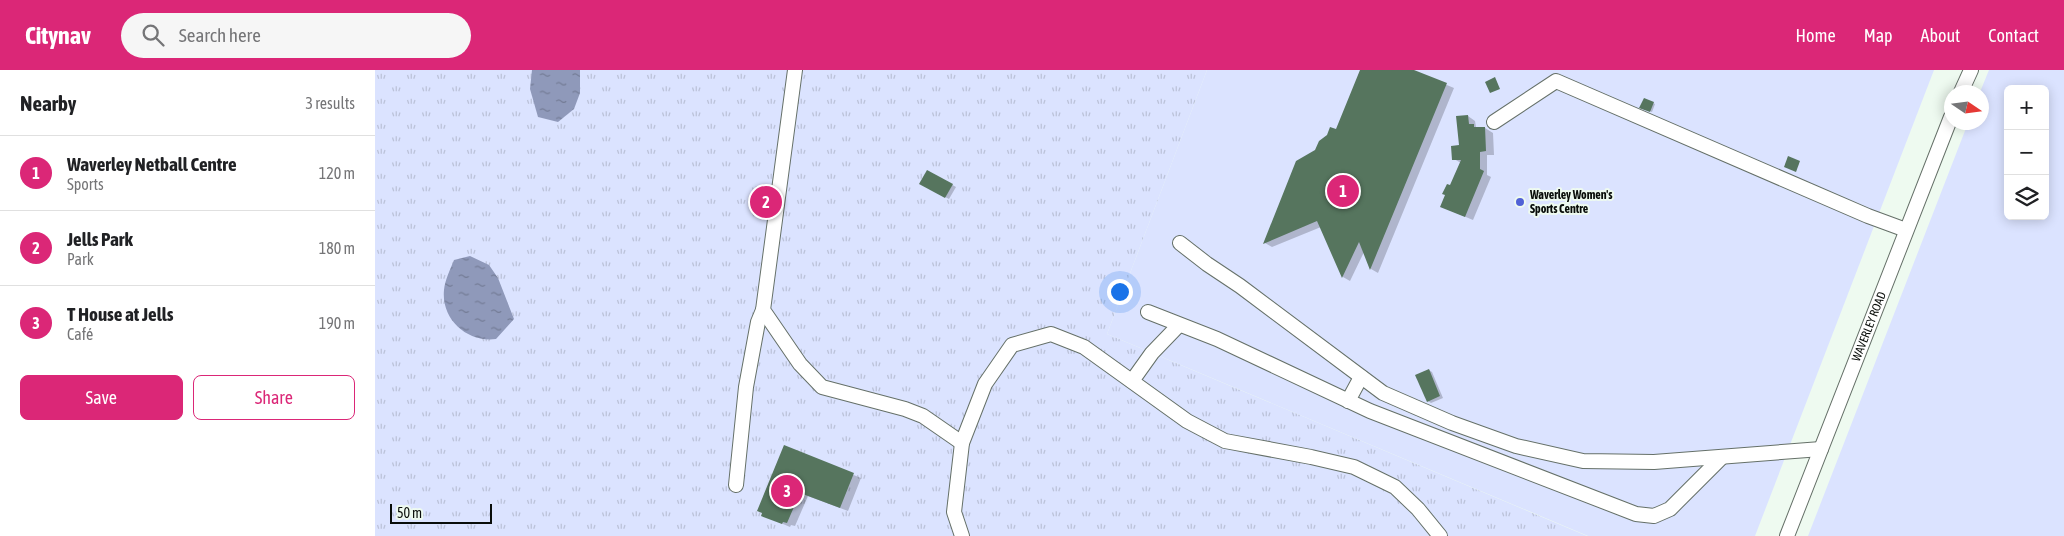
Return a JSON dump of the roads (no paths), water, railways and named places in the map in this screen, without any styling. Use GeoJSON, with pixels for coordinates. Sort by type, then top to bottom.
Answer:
{"type":"FeatureCollection","features":[{"type":"Feature","properties":{"kind":"street"},"geometry":{"type":"LineString","coordinates":[[736,486],[746,387],[758,322],[763,310],[795,70]]}},
{"type":"Feature","properties":{"kind":"street"},"geometry":{"type":"LineString","coordinates":[[1964,85],[1971,70]]}},
{"type":"Feature","properties":{"kind":"street"},"geometry":{"type":"LineString","coordinates":[[1494,122],[1555,81],[1858,212],[1906,230]]}},
{"type":"Feature","properties":{"kind":"street","name":"WAVERLEY ROAD"},"geometry":{"type":"LineString","coordinates":[[1787,536],[1946,130]]}},
{"type":"Feature","properties":{"kind":"street"},"geometry":{"type":"LineString","coordinates":[[1181,243],[1383,393],[1453,423],[1516,446],[1583,461],[1654,462],[1821,449]]}},
{"type":"Feature","properties":{"kind":"street"},"geometry":{"type":"LineString","coordinates":[[763,310],[800,364],[822,387],[905,408],[923,416],[962,443]]}},
{"type":"Feature","properties":{"kind":"street"},"geometry":{"type":"LineString","coordinates":[[1148,312],[1217,340],[1348,401],[1636,514],[1654,516],[1670,509],[1722,457]]}},
{"type":"Feature","properties":{"kind":"street"},"geometry":{"type":"LineString","coordinates":[[1132,381],[1152,353],[1179,325]]}},
{"type":"Feature","properties":{"kind":"street"},"geometry":{"type":"LineString","coordinates":[[961,536],[954,512],[962,443],[985,384],[1012,345],[1051,334],[1084,347],[1187,421],[1225,442],[1311,457],[1354,467],[1395,488],[1418,510],[1440,536]]}},
{"type":"Feature","properties":{"kind":"street"},"geometry":{"type":"LineString","coordinates":[[1348,401],[1361,377]]}},
{"type":"Feature","properties":{"kind":"water"},"geometry":{"type":"Polygon","coordinates":[[[532,70],[580,70],[580,93],[574,109],[558,122],[538,117],[530,89],[532,70]]]}},
{"type":"Feature","properties":{"kind":"water"},"geometry":{"type":"Polygon","coordinates":[[[470,256],[489,265],[498,278],[514,319],[496,339],[476,337],[466,333],[458,327],[447,311],[444,301],[444,290],[454,260],[470,256]]]}},
{"type":"Feature","properties":{"kind":"place","name":"Waverley Netball Centre"},"geometry":{"type":"Point","coordinates":[1343,191]}},
{"type":"Feature","properties":{"kind":"place","name":"Jells Park"},"geometry":{"type":"Point","coordinates":[766,202]}},
{"type":"Feature","properties":{"kind":"place","name":"Waverley Women's Sports Centre"},"geometry":{"type":"Point","coordinates":[1520,202]}},
{"type":"Feature","properties":{"kind":"place","name":"T House at Jells"},"geometry":{"type":"Point","coordinates":[787,491]}}]}
